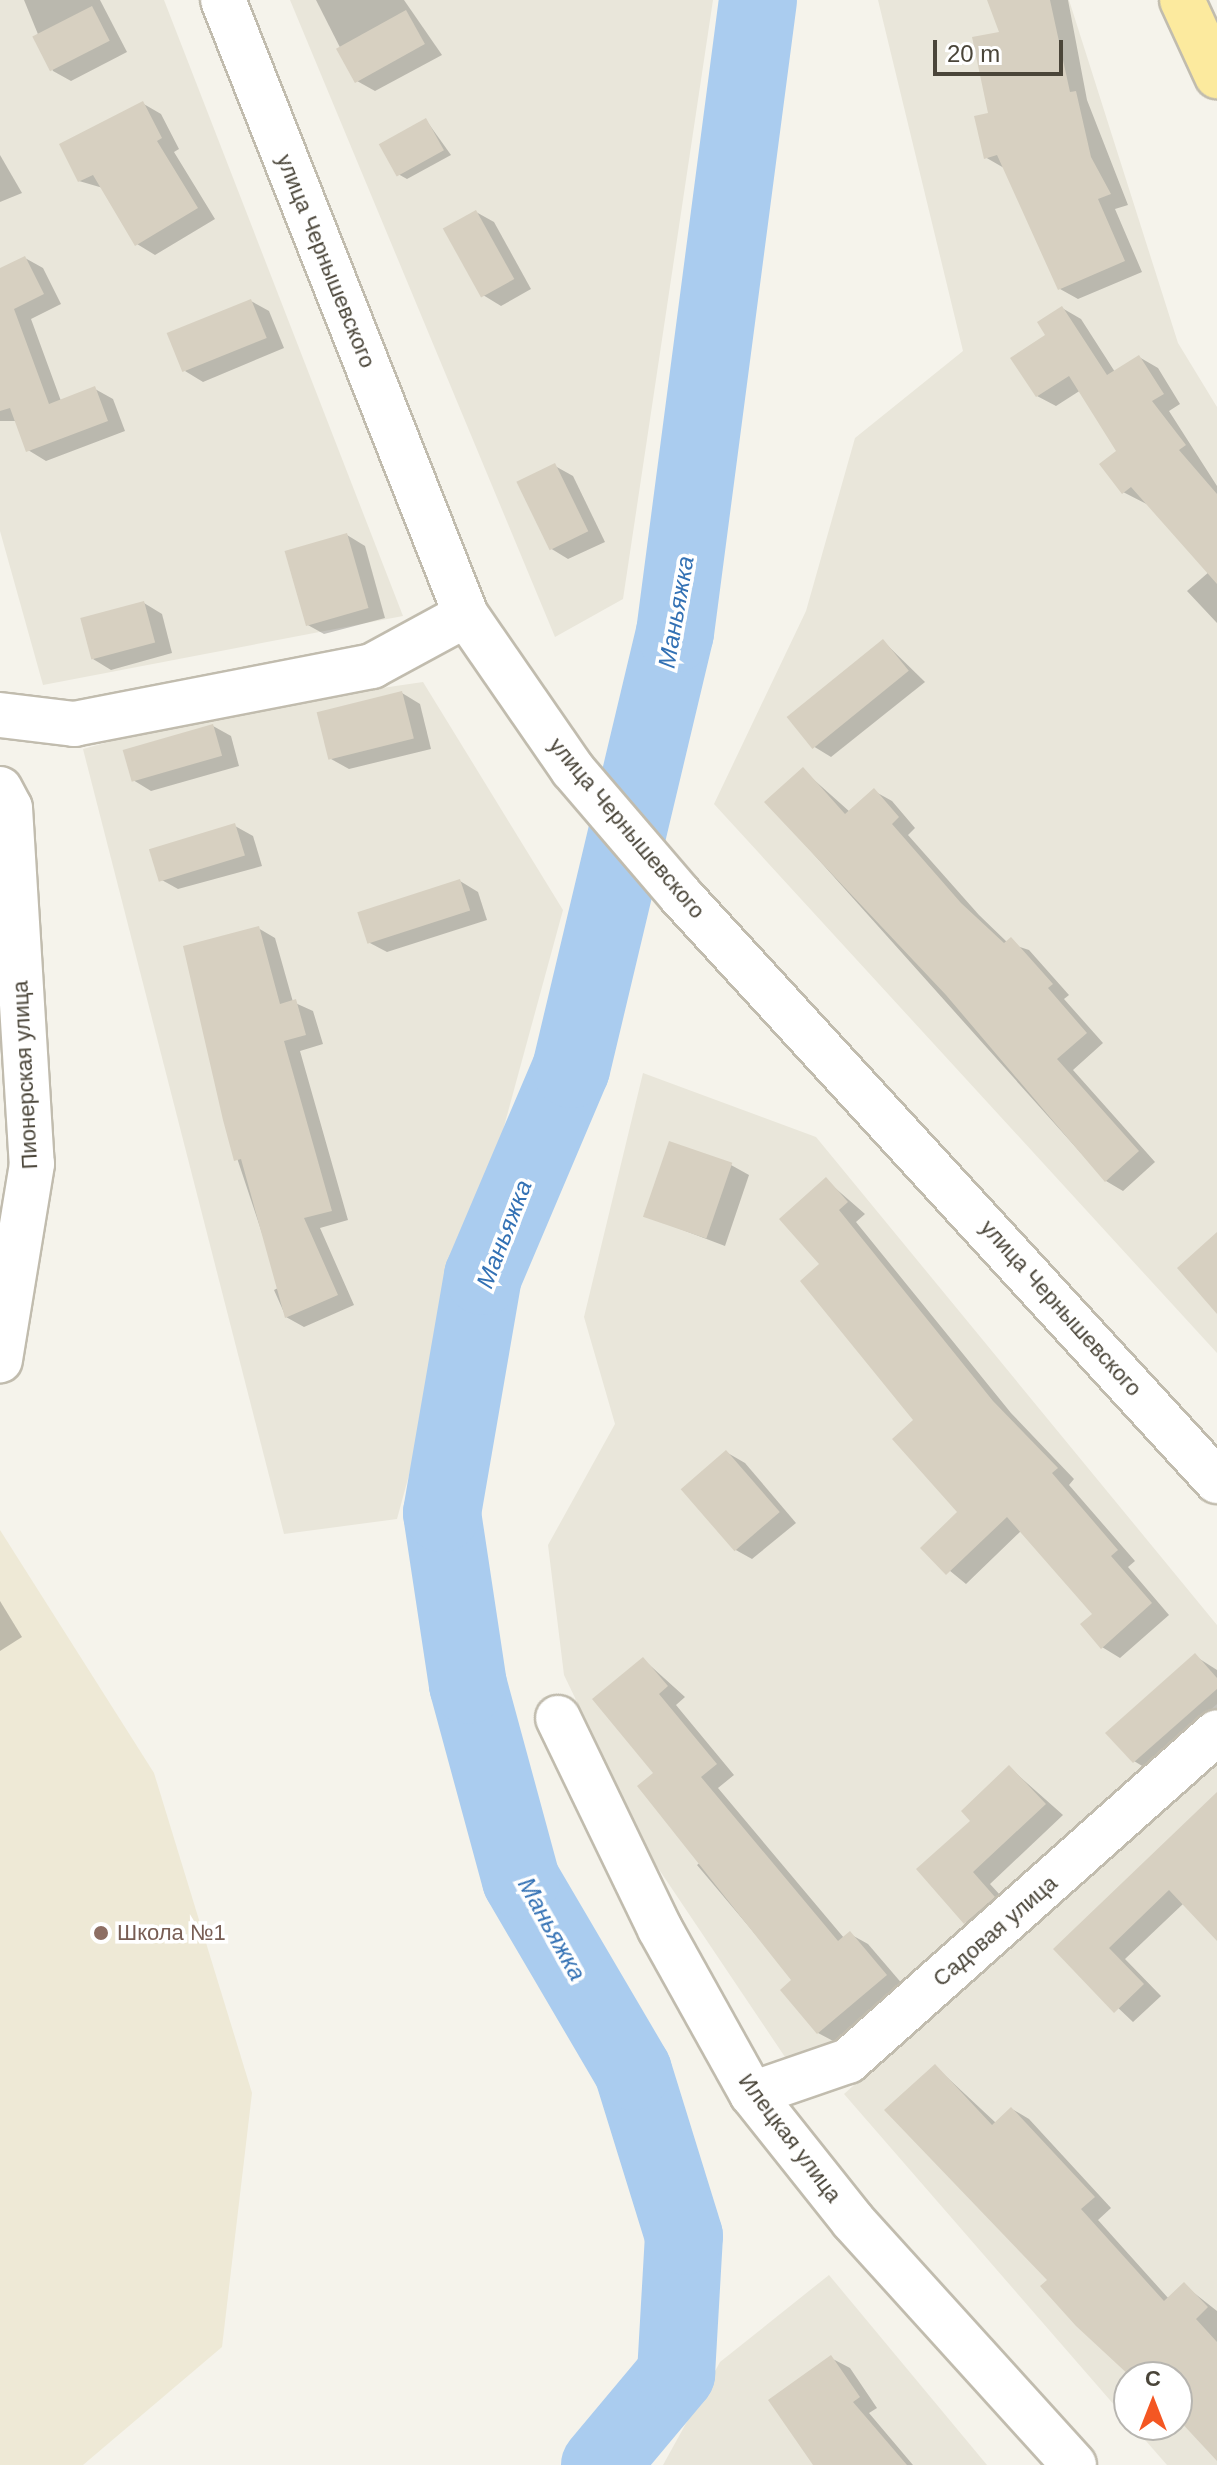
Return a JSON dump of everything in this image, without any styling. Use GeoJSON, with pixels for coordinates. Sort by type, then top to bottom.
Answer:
{"type":"FeatureCollection","features":[{"type":"Feature","properties":{"kind":"main road"},"geometry":{"type":"LineString","coordinates":[[1182,0],[1217,76]]}},
{"type":"Feature","properties":{"kind":"street","name":"улица Чернышевского"},"geometry":{"type":"LineString","coordinates":[[223,0],[466,615],[573,770],[680,895],[1217,1481]]}},
{"type":"Feature","properties":{"kind":"street"},"geometry":{"type":"LineString","coordinates":[[0,715],[74,724],[372,666],[466,615]]}},
{"type":"Feature","properties":{"kind":"street","name":"Пионерская улица"},"geometry":{"type":"LineString","coordinates":[[0,789],[10,808],[32,1164],[0,1360]]}},
{"type":"Feature","properties":{"kind":"street","name":"Илецкая улица"},"geometry":{"type":"LineString","coordinates":[[558,1718],[660,1929],[752,2094],[853,2221],[1074,2465]]}},
{"type":"Feature","properties":{"kind":"street","name":"Садовая улица"},"geometry":{"type":"LineString","coordinates":[[752,2094],[848,2061],[1217,1732]]}},
{"type":"Feature","properties":{"kind":"shaded area"},"geometry":{"type":"Polygon","coordinates":[[[0,0],[164,0],[403,616],[43,685],[0,531],[0,0]]]}},
{"type":"Feature","properties":{"kind":"shaded area"},"geometry":{"type":"Polygon","coordinates":[[[290,0],[713,0],[623,599],[555,637],[290,0]]]}},
{"type":"Feature","properties":{"kind":"shaded area"},"geometry":{"type":"Polygon","coordinates":[[[878,0],[1069,0],[1178,343],[1217,407],[1217,1353],[714,804],[806,611],[855,438],[963,351],[878,0]]]}},
{"type":"Feature","properties":{"kind":"shaded area"},"geometry":{"type":"Polygon","coordinates":[[[423,682],[563,910],[397,1519],[284,1534],[83,749],[218,712],[423,682]]]}},
{"type":"Feature","properties":{"kind":"shaded area"},"geometry":{"type":"Polygon","coordinates":[[[643,1073],[816,1137],[1217,1625],[1217,1704],[841,2042],[787,2060],[654,1862],[564,1675],[548,1545],[615,1424],[584,1317],[643,1073]]]}},
{"type":"Feature","properties":{"kind":"shaded area","name":"Школа №1"},"geometry":{"type":"Polygon","coordinates":[[[0,1530],[154,1773],[252,2093],[222,2347],[83,2465],[0,2465],[0,1530]]]}},
{"type":"Feature","properties":{"kind":"shaded area"},"geometry":{"type":"Polygon","coordinates":[[[1217,1760],[1217,2465],[1167,2465],[1146,2441],[1193,2441],[1193,2361],[1113,2361],[1113,2404],[844,2094],[1217,1760]]]}},
{"type":"Feature","properties":{"kind":"shaded area"},"geometry":{"type":"Polygon","coordinates":[[[829,2275],[987,2465],[663,2465],[720,2362],[829,2275]]]}},
{"type":"Feature","properties":{"kind":"building"},"geometry":{"type":"Polygon","coordinates":[[[987,0],[1050,0],[1070,92],[1076,91],[1091,157],[1111,194],[1098,199],[1125,261],[1058,290],[997,155],[984,159],[974,116],[988,113],[972,37],[999,32],[987,0]]]}},
{"type":"Feature","properties":{"kind":"building"},"geometry":{"type":"Polygon","coordinates":[[[92,6],[110,41],[50,71],[32,36],[92,6]]]}},
{"type":"Feature","properties":{"kind":"building"},"geometry":{"type":"Polygon","coordinates":[[[406,10],[425,44],[355,83],[336,49],[406,10]]]}},
{"type":"Feature","properties":{"kind":"building"},"geometry":{"type":"Polygon","coordinates":[[[143,101],[162,138],[157,141],[198,208],[135,246],[93,175],[78,182],[59,144],[143,101]]]}},
{"type":"Feature","properties":{"kind":"building"},"geometry":{"type":"Polygon","coordinates":[[[426,118],[444,150],[397,177],[379,144],[426,118]]]}},
{"type":"Feature","properties":{"kind":"building"},"geometry":{"type":"Polygon","coordinates":[[[476,210],[514,279],[481,298],[443,228],[476,210]]]}},
{"type":"Feature","properties":{"kind":"building"},"geometry":{"type":"Polygon","coordinates":[[[25,256],[44,294],[14,309],[49,404],[95,386],[108,421],[26,452],[10,408],[0,411],[0,268],[25,256]]]}},
{"type":"Feature","properties":{"kind":"building"},"geometry":{"type":"Polygon","coordinates":[[[251,299],[267,338],[182,372],[167,333],[251,299]]]}},
{"type":"Feature","properties":{"kind":"building"},"geometry":{"type":"Polygon","coordinates":[[[1062,306],[1107,375],[1139,355],[1164,394],[1152,401],[1186,445],[1179,450],[1217,494],[1217,584],[1131,487],[1122,494],[1099,464],[1116,451],[1069,376],[1036,397],[1010,358],[1045,335],[1037,322],[1062,306]]]}},
{"type":"Feature","properties":{"kind":"building"},"geometry":{"type":"Polygon","coordinates":[[[555,463],[588,531],[550,550],[516,482],[555,463]]]}},
{"type":"Feature","properties":{"kind":"building"},"geometry":{"type":"Polygon","coordinates":[[[347,533],[368,608],[306,626],[285,551],[347,533]]]}},
{"type":"Feature","properties":{"kind":"building"},"geometry":{"type":"Polygon","coordinates":[[[144,601],[155,643],[91,660],[80,618],[144,601]]]}},
{"type":"Feature","properties":{"kind":"building"},"geometry":{"type":"Polygon","coordinates":[[[883,639],[909,671],[812,749],[787,717],[883,639]]]}},
{"type":"Feature","properties":{"kind":"building"},"geometry":{"type":"Polygon","coordinates":[[[402,691],[414,739],[328,760],[317,712],[402,691]]]}},
{"type":"Feature","properties":{"kind":"building"},"geometry":{"type":"Polygon","coordinates":[[[213,724],[222,756],[132,782],[123,750],[213,724]]]}},
{"type":"Feature","properties":{"kind":"building"},"geometry":{"type":"Polygon","coordinates":[[[803,767],[845,814],[874,788],[899,817],[892,824],[961,903],[1004,943],[1011,937],[1053,984],[1048,988],[1087,1033],[1057,1059],[1139,1151],[1105,1182],[946,995],[764,802],[803,767]]]}},
{"type":"Feature","properties":{"kind":"building"},"geometry":{"type":"Polygon","coordinates":[[[235,823],[245,856],[159,882],[149,849],[235,823]]]}},
{"type":"Feature","properties":{"kind":"building"},"geometry":{"type":"Polygon","coordinates":[[[460,879],[470,910],[367,944],[357,912],[460,879]]]}},
{"type":"Feature","properties":{"kind":"building"},"geometry":{"type":"Polygon","coordinates":[[[259,926],[280,1004],[296,999],[306,1035],[284,1041],[332,1211],[304,1218],[338,1295],[285,1318],[241,1159],[234,1161],[183,946],[259,926]]]}},
{"type":"Feature","properties":{"kind":"building"},"geometry":{"type":"Polygon","coordinates":[[[669,1141],[732,1163],[706,1238],[643,1217],[669,1141]]]}},
{"type":"Feature","properties":{"kind":"building"},"geometry":{"type":"Polygon","coordinates":[[[826,1177],[848,1202],[839,1210],[993,1401],[1058,1468],[1052,1473],[1118,1550],[1111,1556],[1152,1603],[1101,1649],[1080,1624],[1092,1614],[1007,1517],[946,1575],[920,1548],[957,1512],[892,1439],[913,1420],[800,1281],[819,1264],[779,1219],[826,1177]]]}},
{"type":"Feature","properties":{"kind":"building"},"geometry":{"type":"Polygon","coordinates":[[[1217,1232],[1217,1314],[1177,1268],[1217,1232]]]}},
{"type":"Feature","properties":{"kind":"building"},"geometry":{"type":"Polygon","coordinates":[[[726,1450],[780,1512],[735,1551],[681,1489],[726,1450]]]}},
{"type":"Feature","properties":{"kind":"building"},"geometry":{"type":"Polygon","coordinates":[[[1195,1653],[1217,1678],[1217,1689],[1133,1763],[1105,1733],[1195,1653]]]}},
{"type":"Feature","properties":{"kind":"building"},"geometry":{"type":"Polygon","coordinates":[[[643,1657],[668,1686],[659,1694],[717,1764],[701,1777],[838,1941],[850,1931],[887,1975],[817,2034],[780,1990],[791,1980],[637,1786],[653,1773],[592,1699],[643,1657]]]}},
{"type":"Feature","properties":{"kind":"building"},"geometry":{"type":"Polygon","coordinates":[[[1009,1765],[1046,1804],[973,1872],[995,1897],[964,1924],[916,1869],[970,1821],[961,1811],[1009,1765]]]}},
{"type":"Feature","properties":{"kind":"building"},"geometry":{"type":"Polygon","coordinates":[[[1217,1792],[1217,1941],[1169,1890],[1109,1948],[1144,1984],[1114,2013],[1053,1949],[1217,1792]]]}},
{"type":"Feature","properties":{"kind":"building"},"geometry":{"type":"Polygon","coordinates":[[[935,2064],[992,2125],[1011,2107],[1095,2197],[1081,2209],[1164,2301],[1184,2282],[1208,2307],[1196,2319],[1217,2342],[1217,2461],[1193,2435],[1193,2361],[1114,2361],[1040,2286],[1047,2280],[884,2110],[935,2064]]]}},
{"type":"Feature","properties":{"kind":"building"},"geometry":{"type":"Polygon","coordinates":[[[831,2355],[860,2397],[853,2402],[907,2465],[813,2465],[768,2400],[831,2355]]]}},
{"type":"Feature","properties":{"kind":"waterway","name":"Маньяжка"},"geometry":{"type":"LineString","coordinates":[[600,2465],[676,2374],[684,2236],[633,2071],[521,1880],[468,1685],[442,1513],[483,1276],[571,1069],[675,633],[758,0]]}},
{"type":"Feature","properties":{"kind":"place","name":"Школа №1"},"geometry":{"type":"Point","coordinates":[101,1933]}}]}
